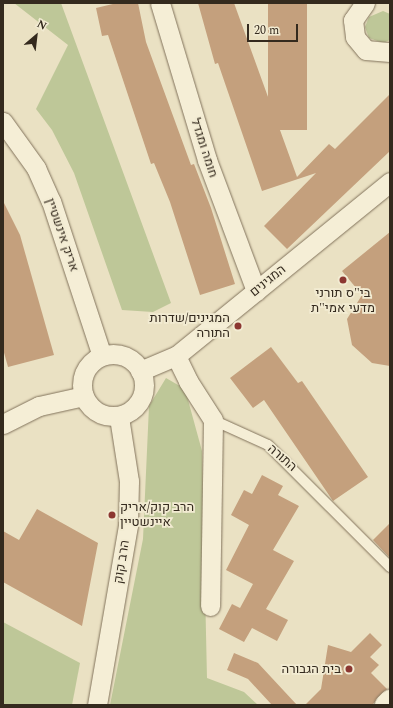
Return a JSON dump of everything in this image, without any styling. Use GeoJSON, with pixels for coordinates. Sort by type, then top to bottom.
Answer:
{"type":"FeatureCollection","features":[{"type":"Feature","properties":{"kind":"main road"},"geometry":{"type":"LineString","coordinates":[[386,705],[390,701]]}},
{"type":"Feature","properties":{"kind":"street","name":"חומה ומגדל"},"geometry":{"type":"LineString","coordinates":[[160,3],[207,160],[256,291]]}},
{"type":"Feature","properties":{"kind":"street"},"geometry":{"type":"LineString","coordinates":[[362,4],[353,20],[355,37],[366,50],[390,52]]}},
{"type":"Feature","properties":{"kind":"street","name":"אריק אינשטיין"},"geometry":{"type":"LineString","coordinates":[[3,122],[36,168],[51,201],[102,356]]}},
{"type":"Feature","properties":{"kind":"street","name":"המגינים"},"geometry":{"type":"LineString","coordinates":[[140,371],[176,356],[390,182]]}},
{"type":"Feature","properties":{"kind":"street"},"geometry":{"type":"LineString","coordinates":[[120,355],[140,371],[143,380],[140,398],[119,417],[95,410],[84,396],[83,376],[87,368],[102,356],[120,355]]}},
{"type":"Feature","properties":{"kind":"street"},"geometry":{"type":"LineString","coordinates":[[176,356],[188,381],[214,420],[210,606]]}},
{"type":"Feature","properties":{"kind":"street"},"geometry":{"type":"LineString","coordinates":[[3,424],[39,406],[84,396]]}},
{"type":"Feature","properties":{"kind":"street","name":"הרב קוק"},"geometry":{"type":"LineString","coordinates":[[97,705],[128,525],[129,481],[119,417]]}},
{"type":"Feature","properties":{"kind":"lane","name":"התורה"},"geometry":{"type":"LineString","coordinates":[[214,420],[268,444],[390,567]]}},
{"type":"Feature","properties":{"kind":"green space"},"geometry":{"type":"Polygon","coordinates":[[[14,3],[61,3],[171,303],[153,312],[122,310],[74,173],[52,130],[36,109],[68,45],[14,3]]]}},
{"type":"Feature","properties":{"kind":"green space"},"geometry":{"type":"Polygon","coordinates":[[[383,11],[390,14],[390,40],[383,43],[369,38],[365,27],[369,17],[383,11]]]}},
{"type":"Feature","properties":{"kind":"green space"},"geometry":{"type":"Polygon","coordinates":[[[166,378],[185,389],[202,451],[207,678],[244,692],[258,705],[110,705],[143,539],[149,406],[166,378]]]}},
{"type":"Feature","properties":{"kind":"green space"},"geometry":{"type":"Polygon","coordinates":[[[3,622],[80,663],[72,705],[3,705],[3,622]]]}},
{"type":"Feature","properties":{"kind":"building"},"geometry":{"type":"Polygon","coordinates":[[[117,3],[138,3],[146,42],[191,165],[194,164],[211,208],[235,284],[200,295],[170,202],[154,163],[151,164],[108,35],[102,36],[96,8],[117,3]]]}},
{"type":"Feature","properties":{"kind":"building"},"geometry":{"type":"Polygon","coordinates":[[[198,3],[234,3],[297,177],[329,144],[335,149],[390,94],[390,151],[287,249],[264,226],[316,173],[262,191],[218,63],[215,64],[198,3]]]}},
{"type":"Feature","properties":{"kind":"building"},"geometry":{"type":"Polygon","coordinates":[[[268,3],[307,3],[307,130],[268,130],[268,3]]]}},
{"type":"Feature","properties":{"kind":"building"},"geometry":{"type":"Polygon","coordinates":[[[3,201],[20,235],[54,355],[8,367],[3,349],[3,201]]]}},
{"type":"Feature","properties":{"kind":"building"},"geometry":{"type":"Polygon","coordinates":[[[390,232],[390,366],[372,363],[352,345],[347,319],[362,295],[342,271],[390,232]]]}},
{"type":"Feature","properties":{"kind":"building"},"geometry":{"type":"Polygon","coordinates":[[[271,347],[298,383],[302,381],[368,477],[333,501],[264,400],[253,408],[230,378],[271,347]]]}},
{"type":"Feature","properties":{"kind":"building"},"geometry":{"type":"Polygon","coordinates":[[[262,475],[283,486],[278,495],[299,506],[273,550],[294,561],[266,609],[288,620],[277,641],[252,628],[244,642],[219,629],[232,604],[240,608],[253,584],[226,570],[249,525],[231,515],[244,490],[252,494],[262,475]]]}},
{"type":"Feature","properties":{"kind":"building"},"geometry":{"type":"Polygon","coordinates":[[[37,509],[98,543],[82,626],[3,582],[3,531],[19,540],[37,509]]]}},
{"type":"Feature","properties":{"kind":"building"},"geometry":{"type":"Polygon","coordinates":[[[390,523],[390,558],[373,540],[390,523]]]}},
{"type":"Feature","properties":{"kind":"building","name":"בית הגבורה"},"geometry":{"type":"Polygon","coordinates":[[[370,633],[382,645],[370,657],[379,665],[371,673],[387,689],[372,705],[305,705],[321,689],[328,645],[351,652],[370,633]]]}},
{"type":"Feature","properties":{"kind":"building"},"geometry":{"type":"Polygon","coordinates":[[[234,653],[258,663],[297,705],[272,705],[248,679],[227,670],[234,653]]]}},
{"type":"Feature","properties":{"kind":"place","name":"בי\"ס תורני מדעי אמי\"ת"},"geometry":{"type":"Point","coordinates":[343,280]}},
{"type":"Feature","properties":{"kind":"place","name":"המגינים/שדרות התורה"},"geometry":{"type":"Point","coordinates":[238,326]}},
{"type":"Feature","properties":{"kind":"place","name":"הרב קוק/אריק איינשטיין"},"geometry":{"type":"Point","coordinates":[112,515]}},
{"type":"Feature","properties":{"kind":"place","name":"בית הגבורה"},"geometry":{"type":"Point","coordinates":[349,669]}}]}
